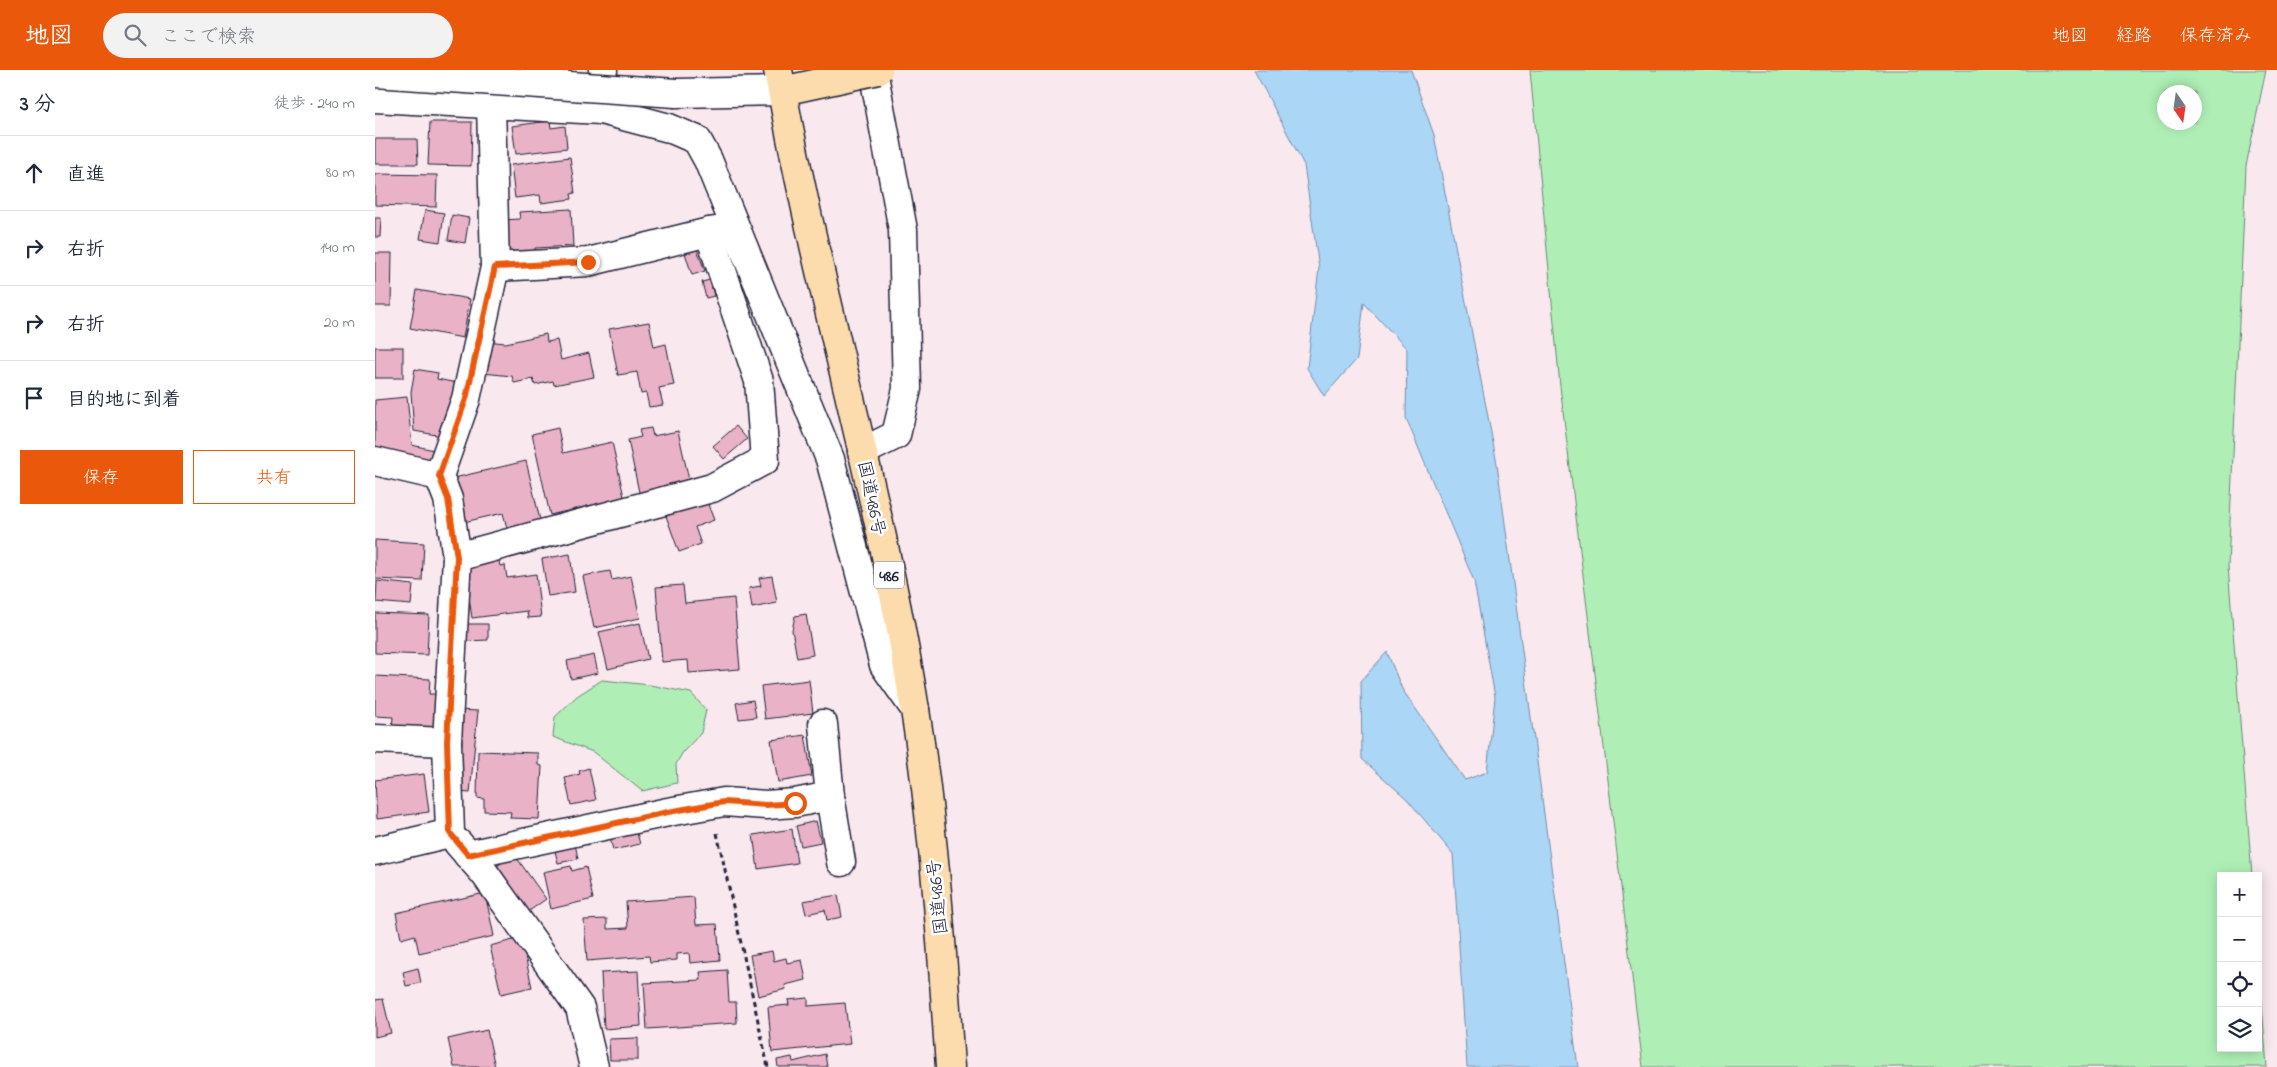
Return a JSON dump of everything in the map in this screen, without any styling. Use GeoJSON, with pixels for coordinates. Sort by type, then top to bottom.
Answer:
{"type":"FeatureCollection","features":[{"type":"Feature","properties":{"kind":"highway"},"geometry":{"type":"LineString","coordinates":[[780,80],[833,80],[878,70]]}},
{"type":"Feature","properties":{"kind":"highway","name":"国道486号"},"geometry":{"type":"LineString","coordinates":[[780,80],[796,168],[893,593],[915,709],[942,946],[950,1067]]}},
{"type":"Feature","properties":{"kind":"street"},"geometry":{"type":"LineString","coordinates":[[601,110],[603,70]]}},
{"type":"Feature","properties":{"kind":"street"},"geometry":{"type":"LineString","coordinates":[[862,452],[896,435],[907,389],[903,230],[873,70]]}},
{"type":"Feature","properties":{"kind":"street"},"geometry":{"type":"LineString","coordinates":[[375,73],[676,93],[780,80]]}},
{"type":"Feature","properties":{"kind":"street"},"geometry":{"type":"LineString","coordinates":[[375,98],[601,110],[669,128],[697,140],[708,160],[722,230],[759,382],[765,460],[712,488],[457,557]]}},
{"type":"Feature","properties":{"kind":"street"},"geometry":{"type":"LineString","coordinates":[[491,103],[495,267],[466,399],[439,476],[448,499],[457,557],[447,742],[450,833],[490,882],[580,1008],[594,1067]]}},
{"type":"Feature","properties":{"kind":"street"},"geometry":{"type":"LineString","coordinates":[[495,267],[588,262],[722,230]]}},
{"type":"Feature","properties":{"kind":"street"},"geometry":{"type":"LineString","coordinates":[[722,230],[830,459],[884,665],[915,709]]}},
{"type":"Feature","properties":{"kind":"street"},"geometry":{"type":"LineString","coordinates":[[375,461],[439,476]]}},
{"type":"Feature","properties":{"kind":"street"},"geometry":{"type":"LineString","coordinates":[[823,724],[830,796],[841,862]]}},
{"type":"Feature","properties":{"kind":"street"},"geometry":{"type":"LineString","coordinates":[[375,739],[447,742]]}},
{"type":"Feature","properties":{"kind":"street"},"geometry":{"type":"LineString","coordinates":[[468,855],[668,812],[724,802],[766,805],[795,803],[830,796]]}},
{"type":"Feature","properties":{"kind":"street"},"geometry":{"type":"LineString","coordinates":[[375,851],[450,833]]}},
{"type":"Feature","properties":{"kind":"path"},"geometry":{"type":"LineString","coordinates":[[711,805],[768,1067]]}},
{"type":"Feature","properties":{"kind":"green space"},"geometry":{"type":"Polygon","coordinates":[[[1530,70],[2266,70],[2246,166],[2228,566],[2252,872],[2217,872],[2217,1052],[2262,1052],[2262,1005],[2267,1067],[1643,1067],[1560,386],[1530,70]]]}},
{"type":"Feature","properties":{"kind":"green space"},"geometry":{"type":"Polygon","coordinates":[[[602,680],[650,685],[691,693],[706,710],[701,733],[683,752],[676,764],[677,783],[642,791],[593,752],[553,737],[555,717],[577,696],[602,680]]]}},
{"type":"Feature","properties":{"kind":"water"},"geometry":{"type":"Polygon","coordinates":[[[1254,70],[1411,70],[1434,135],[1497,464],[1578,1067],[1467,1067],[1453,854],[1407,799],[1362,759],[1361,681],[1387,652],[1402,689],[1465,780],[1487,772],[1495,697],[1474,581],[1406,418],[1407,349],[1364,303],[1357,359],[1324,396],[1307,368],[1319,268],[1304,165],[1254,70]]]}},
{"type":"Feature","properties":{"kind":"building"},"geometry":{"type":"Polygon","coordinates":[[[550,121],[551,128],[565,126],[567,148],[516,154],[512,126],[550,121]]]}},
{"type":"Feature","properties":{"kind":"building"},"geometry":{"type":"Polygon","coordinates":[[[430,122],[472,122],[471,166],[428,165],[430,122]]]}},
{"type":"Feature","properties":{"kind":"building"},"geometry":{"type":"Polygon","coordinates":[[[375,139],[417,139],[418,164],[375,164],[375,139]]]}},
{"type":"Feature","properties":{"kind":"building"},"geometry":{"type":"Polygon","coordinates":[[[570,157],[575,193],[571,194],[572,199],[541,203],[540,195],[515,198],[511,165],[570,157]]]}},
{"type":"Feature","properties":{"kind":"building"},"geometry":{"type":"Polygon","coordinates":[[[375,174],[437,175],[436,207],[375,205],[375,174]]]}},
{"type":"Feature","properties":{"kind":"building"},"geometry":{"type":"Polygon","coordinates":[[[571,209],[573,246],[535,248],[536,259],[504,261],[502,220],[520,219],[519,212],[571,209]]]}},
{"type":"Feature","properties":{"kind":"building"},"geometry":{"type":"Polygon","coordinates":[[[425,210],[444,213],[440,242],[420,239],[425,210]]]}},
{"type":"Feature","properties":{"kind":"building"},"geometry":{"type":"Polygon","coordinates":[[[452,215],[469,218],[465,243],[448,240],[452,215]]]}},
{"type":"Feature","properties":{"kind":"building"},"geometry":{"type":"Polygon","coordinates":[[[375,218],[381,218],[380,237],[375,237],[375,218]]]}},
{"type":"Feature","properties":{"kind":"building"},"geometry":{"type":"Polygon","coordinates":[[[697,249],[705,271],[692,275],[685,253],[697,249]]]}},
{"type":"Feature","properties":{"kind":"building"},"geometry":{"type":"Polygon","coordinates":[[[375,253],[392,253],[391,306],[375,306],[375,253]]]}},
{"type":"Feature","properties":{"kind":"building"},"geometry":{"type":"Polygon","coordinates":[[[710,280],[714,296],[706,298],[702,282],[710,280]]]}},
{"type":"Feature","properties":{"kind":"building"},"geometry":{"type":"Polygon","coordinates":[[[417,290],[470,299],[463,338],[410,328],[417,290]]]}},
{"type":"Feature","properties":{"kind":"building"},"geometry":{"type":"Polygon","coordinates":[[[649,322],[654,347],[666,344],[674,385],[659,388],[663,405],[649,407],[646,393],[641,394],[637,372],[618,375],[609,329],[649,322]]]}},
{"type":"Feature","properties":{"kind":"building"},"geometry":{"type":"Polygon","coordinates":[[[546,334],[547,342],[557,340],[561,360],[589,353],[594,377],[554,385],[553,381],[535,385],[533,379],[514,383],[512,376],[483,373],[485,341],[506,343],[546,334]]]}},
{"type":"Feature","properties":{"kind":"building"},"geometry":{"type":"Polygon","coordinates":[[[375,347],[403,347],[403,378],[375,378],[375,347]]]}},
{"type":"Feature","properties":{"kind":"building"},"geometry":{"type":"Polygon","coordinates":[[[415,369],[438,373],[437,379],[457,383],[442,436],[414,431],[411,392],[415,369]]]}},
{"type":"Feature","properties":{"kind":"building"},"geometry":{"type":"Polygon","coordinates":[[[407,397],[412,445],[438,451],[434,468],[375,454],[375,400],[407,397]]]}},
{"type":"Feature","properties":{"kind":"building"},"geometry":{"type":"Polygon","coordinates":[[[736,426],[747,439],[724,459],[713,446],[736,426]]]}},
{"type":"Feature","properties":{"kind":"building"},"geometry":{"type":"Polygon","coordinates":[[[558,428],[563,453],[612,442],[626,506],[593,513],[592,505],[550,515],[532,434],[558,428]]]}},
{"type":"Feature","properties":{"kind":"building"},"geometry":{"type":"Polygon","coordinates":[[[651,428],[653,436],[678,431],[689,480],[671,484],[672,490],[640,497],[628,440],[641,437],[639,430],[651,428]]]}},
{"type":"Feature","properties":{"kind":"building"},"geometry":{"type":"Polygon","coordinates":[[[526,461],[541,524],[508,532],[503,513],[464,522],[454,478],[526,461]]]}},
{"type":"Feature","properties":{"kind":"building"},"geometry":{"type":"Polygon","coordinates":[[[707,502],[714,520],[695,527],[701,544],[679,552],[666,516],[707,502]]]}},
{"type":"Feature","properties":{"kind":"building"},"geometry":{"type":"Polygon","coordinates":[[[375,540],[424,543],[422,581],[375,579],[375,540]]]}},
{"type":"Feature","properties":{"kind":"building"},"geometry":{"type":"Polygon","coordinates":[[[570,554],[575,592],[548,596],[542,559],[570,554]]]}},
{"type":"Feature","properties":{"kind":"building"},"geometry":{"type":"Polygon","coordinates":[[[498,557],[500,566],[505,565],[507,578],[536,574],[541,617],[528,618],[527,611],[472,618],[464,562],[498,557]]]}},
{"type":"Feature","properties":{"kind":"building"},"geometry":{"type":"Polygon","coordinates":[[[610,571],[612,580],[631,576],[640,618],[594,628],[583,576],[610,571]]]}},
{"type":"Feature","properties":{"kind":"building"},"geometry":{"type":"Polygon","coordinates":[[[772,576],[777,603],[752,608],[749,588],[761,586],[759,578],[772,576]]]}},
{"type":"Feature","properties":{"kind":"building"},"geometry":{"type":"Polygon","coordinates":[[[377,581],[413,585],[411,605],[376,602],[377,581]]]}},
{"type":"Feature","properties":{"kind":"building"},"geometry":{"type":"Polygon","coordinates":[[[683,585],[685,603],[734,598],[740,669],[689,673],[688,660],[662,662],[656,587],[683,585]]]}},
{"type":"Feature","properties":{"kind":"building"},"geometry":{"type":"Polygon","coordinates":[[[375,613],[429,615],[427,655],[375,653],[375,613]]]}},
{"type":"Feature","properties":{"kind":"building"},"geometry":{"type":"Polygon","coordinates":[[[806,614],[813,655],[797,658],[792,630],[795,616],[806,614]]]}},
{"type":"Feature","properties":{"kind":"building"},"geometry":{"type":"Polygon","coordinates":[[[640,623],[648,659],[608,669],[599,632],[640,623]]]}},
{"type":"Feature","properties":{"kind":"building"},"geometry":{"type":"Polygon","coordinates":[[[466,624],[488,624],[488,640],[467,641],[466,624]]]}},
{"type":"Feature","properties":{"kind":"building"},"geometry":{"type":"Polygon","coordinates":[[[594,655],[598,673],[571,679],[567,661],[594,655]]]}},
{"type":"Feature","properties":{"kind":"building"},"geometry":{"type":"Polygon","coordinates":[[[375,676],[430,679],[429,694],[437,694],[435,731],[392,729],[393,717],[375,716],[375,676]]]}},
{"type":"Feature","properties":{"kind":"building"},"geometry":{"type":"Polygon","coordinates":[[[809,680],[813,713],[765,719],[761,686],[809,680]]]}},
{"type":"Feature","properties":{"kind":"building"},"geometry":{"type":"Polygon","coordinates":[[[753,700],[756,717],[739,719],[736,703],[753,700]]]}},
{"type":"Feature","properties":{"kind":"building"},"geometry":{"type":"Polygon","coordinates":[[[457,710],[478,711],[470,793],[457,792],[457,710]]]}},
{"type":"Feature","properties":{"kind":"building"},"geometry":{"type":"Polygon","coordinates":[[[805,735],[812,776],[778,782],[771,740],[805,735]]]}},
{"type":"Feature","properties":{"kind":"building"},"geometry":{"type":"Polygon","coordinates":[[[478,751],[538,753],[538,765],[542,766],[539,819],[510,818],[511,812],[484,811],[484,799],[477,798],[478,751]]]}},
{"type":"Feature","properties":{"kind":"building"},"geometry":{"type":"Polygon","coordinates":[[[589,768],[596,800],[571,805],[565,778],[580,774],[579,771],[589,768]]]}},
{"type":"Feature","properties":{"kind":"building"},"geometry":{"type":"Polygon","coordinates":[[[424,774],[429,812],[377,819],[375,780],[424,774]]]}},
{"type":"Feature","properties":{"kind":"building"},"geometry":{"type":"Polygon","coordinates":[[[816,821],[821,842],[801,846],[796,826],[816,821]]]}},
{"type":"Feature","properties":{"kind":"building"},"geometry":{"type":"Polygon","coordinates":[[[634,822],[640,844],[613,850],[608,829],[634,822]]]}},
{"type":"Feature","properties":{"kind":"building"},"geometry":{"type":"Polygon","coordinates":[[[792,829],[797,863],[758,869],[753,835],[792,829]]]}},
{"type":"Feature","properties":{"kind":"building"},"geometry":{"type":"Polygon","coordinates":[[[574,838],[578,859],[558,863],[553,843],[574,838]]]}},
{"type":"Feature","properties":{"kind":"building"},"geometry":{"type":"Polygon","coordinates":[[[514,854],[546,899],[525,914],[493,869],[514,854]]]}},
{"type":"Feature","properties":{"kind":"building"},"geometry":{"type":"Polygon","coordinates":[[[571,866],[572,871],[586,867],[593,899],[551,909],[543,872],[571,866]]]}},
{"type":"Feature","properties":{"kind":"building"},"geometry":{"type":"Polygon","coordinates":[[[485,893],[494,936],[419,953],[415,935],[401,939],[396,913],[485,893]]]}},
{"type":"Feature","properties":{"kind":"building"},"geometry":{"type":"Polygon","coordinates":[[[838,895],[842,917],[827,920],[825,910],[806,914],[803,901],[838,895]]]}},
{"type":"Feature","properties":{"kind":"building"},"geometry":{"type":"Polygon","coordinates":[[[694,897],[696,925],[717,924],[720,960],[690,963],[689,953],[677,954],[677,960],[650,962],[649,956],[587,961],[584,920],[607,919],[607,929],[628,928],[626,902],[694,897]]]}},
{"type":"Feature","properties":{"kind":"building"},"geometry":{"type":"Polygon","coordinates":[[[521,938],[532,987],[501,994],[490,946],[521,938]]]}},
{"type":"Feature","properties":{"kind":"building"},"geometry":{"type":"Polygon","coordinates":[[[772,951],[774,961],[786,958],[787,963],[802,960],[806,980],[785,985],[786,989],[758,996],[750,955],[772,951]]]}},
{"type":"Feature","properties":{"kind":"building"},"geometry":{"type":"Polygon","coordinates":[[[418,968],[421,983],[406,986],[403,972],[418,968]]]}},
{"type":"Feature","properties":{"kind":"building"},"geometry":{"type":"Polygon","coordinates":[[[727,970],[729,1002],[736,1002],[737,1023],[647,1029],[644,983],[701,980],[700,972],[727,970]]]}},
{"type":"Feature","properties":{"kind":"building"},"geometry":{"type":"Polygon","coordinates":[[[638,971],[641,1026],[604,1029],[601,973],[638,971]]]}},
{"type":"Feature","properties":{"kind":"building"},"geometry":{"type":"Polygon","coordinates":[[[808,998],[808,1006],[845,1003],[850,1044],[772,1052],[768,1007],[789,1005],[788,1000],[808,998]]]}},
{"type":"Feature","properties":{"kind":"building"},"geometry":{"type":"Polygon","coordinates":[[[383,999],[391,1033],[375,1037],[375,1000],[383,999]]]}},
{"type":"Feature","properties":{"kind":"building"},"geometry":{"type":"Polygon","coordinates":[[[487,1030],[495,1067],[454,1067],[448,1039],[487,1030]]]}},
{"type":"Feature","properties":{"kind":"building"},"geometry":{"type":"Polygon","coordinates":[[[638,1038],[638,1060],[610,1060],[609,1039],[638,1038]]]}},
{"type":"Feature","properties":{"kind":"building"},"geometry":{"type":"Polygon","coordinates":[[[825,1054],[827,1067],[778,1067],[777,1060],[792,1057],[793,1062],[825,1054]]]}},
{"type":"Feature","properties":{"kind":"route"},"geometry":{"type":"LineString","coordinates":[[588,262],[495,267],[466,399],[439,476],[448,499],[457,557],[447,742],[450,833],[468,855],[668,812],[724,802],[766,805],[795,803]]}}]}
